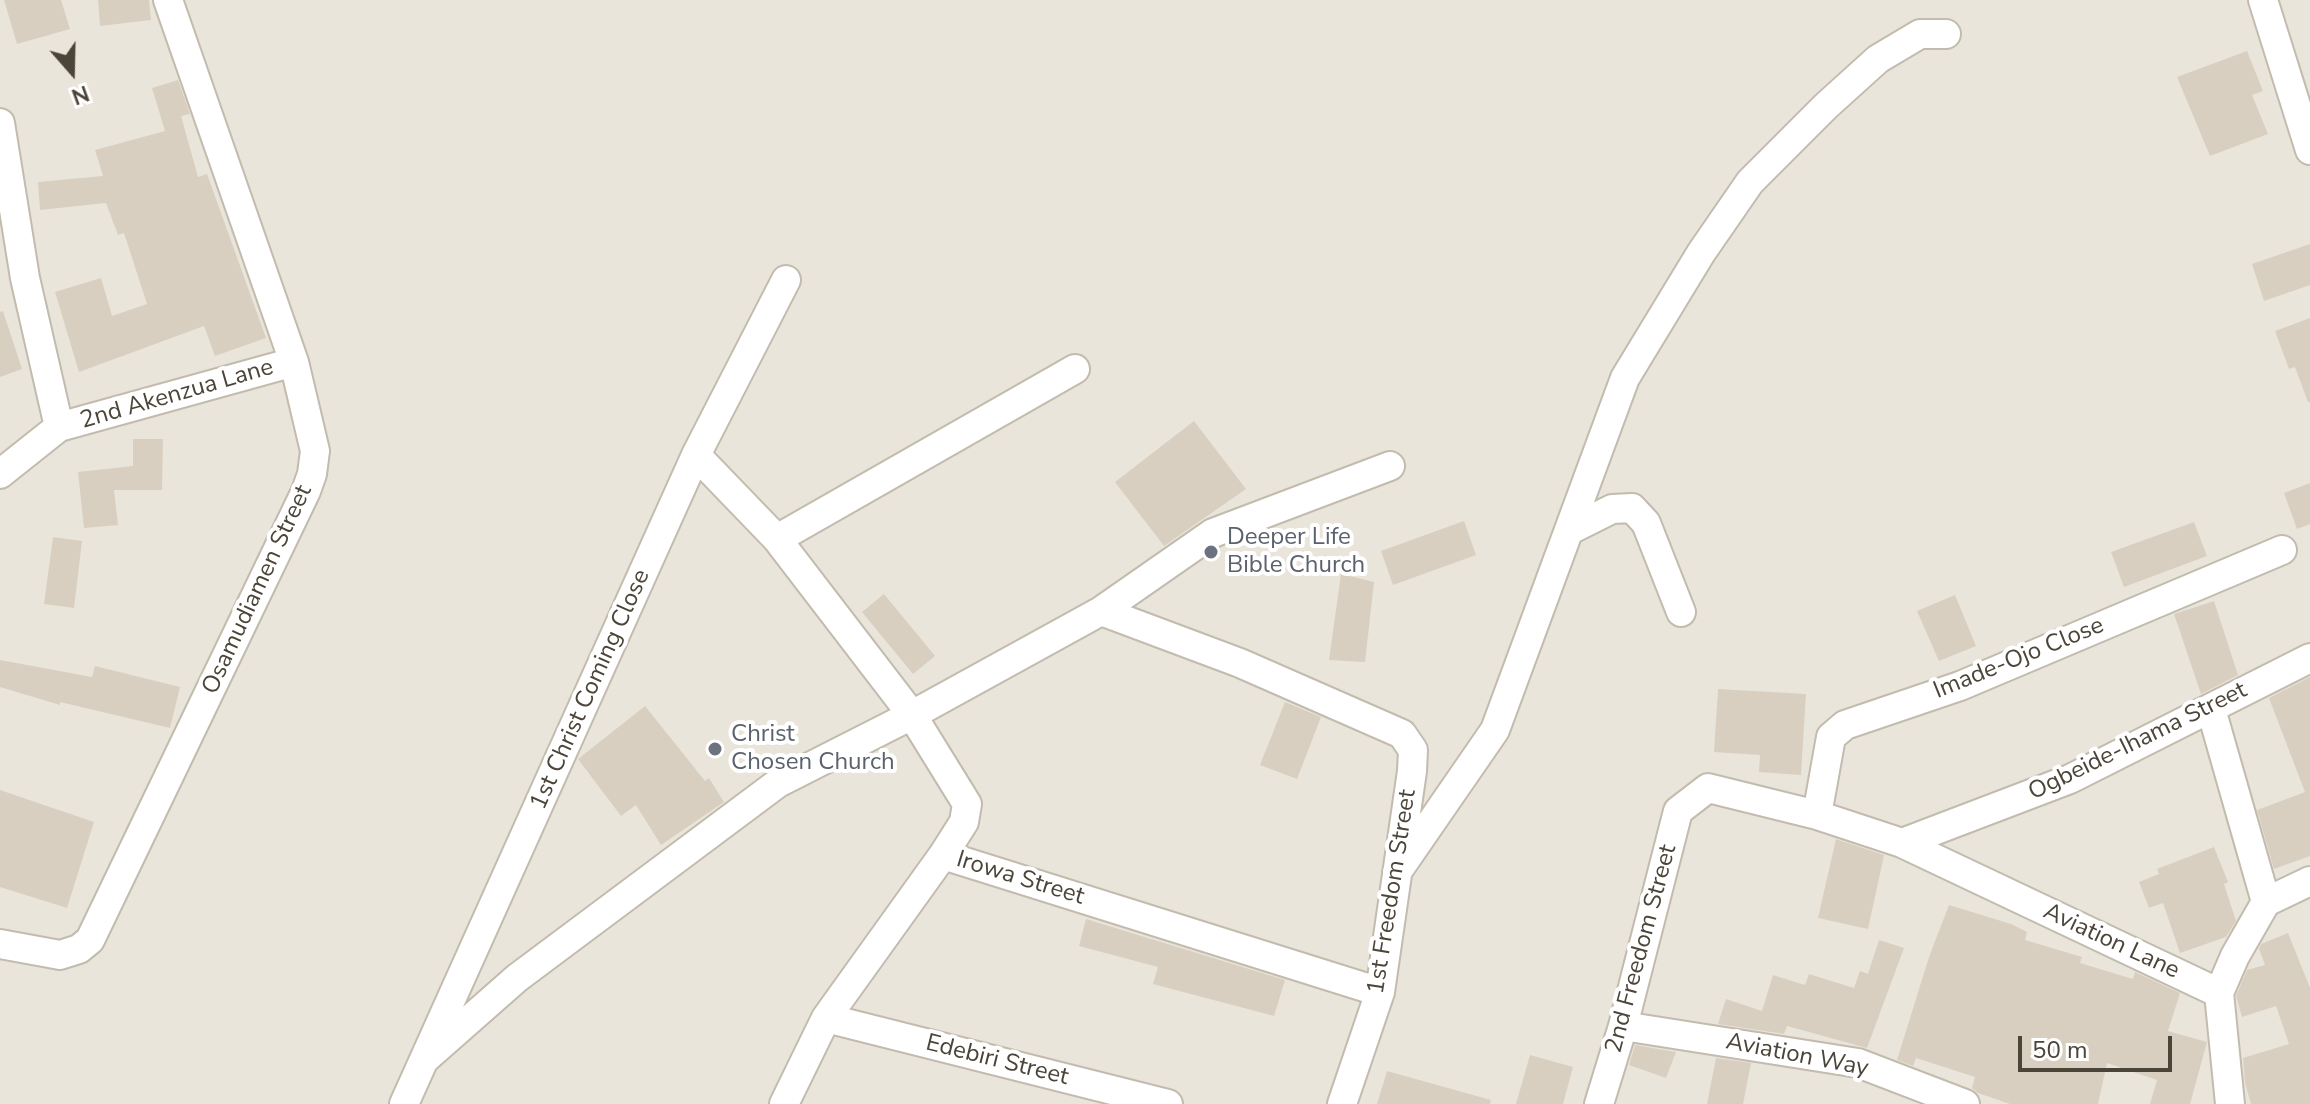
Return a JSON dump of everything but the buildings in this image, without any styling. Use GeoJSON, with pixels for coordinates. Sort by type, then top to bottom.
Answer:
{"type":"FeatureCollection","features":[{"type":"Feature","properties":{"kind":"street","name":"Osamudiamen Street"},"geometry":{"type":"LineString","coordinates":[[0,944],[60,955],[79,949],[90,940],[312,474],[315,451],[294,362],[168,0]]}},
{"type":"Feature","properties":{"kind":"street"},"geometry":{"type":"LineString","coordinates":[[2263,0],[2310,150]]}},
{"type":"Feature","properties":{"kind":"street"},"geometry":{"type":"LineString","coordinates":[[1397,872],[1495,730],[1625,378],[1701,253],[1750,182],[1878,59],[1920,34],[1946,34]]}},
{"type":"Feature","properties":{"kind":"street","name":"2nd Akenzua Lane"},"geometry":{"type":"LineString","coordinates":[[0,123],[25,278],[59,427]]}},
{"type":"Feature","properties":{"kind":"street","name":"1st Christ Coming Close"},"geometry":{"type":"LineString","coordinates":[[404,1104],[696,455],[786,280]]}},
{"type":"Feature","properties":{"kind":"street","name":"2nd Akenzua Lane"},"geometry":{"type":"LineString","coordinates":[[0,474],[59,427],[294,362]]}},
{"type":"Feature","properties":{"kind":"street"},"geometry":{"type":"LineString","coordinates":[[777,539],[1075,369]]}},
{"type":"Feature","properties":{"kind":"street"},"geometry":{"type":"LineString","coordinates":[[696,455],[777,539],[912,715],[967,804],[964,822],[943,855]]}},
{"type":"Feature","properties":{"kind":"street"},"geometry":{"type":"LineString","coordinates":[[425,1059],[517,978],[778,783],[912,715],[1101,611],[1213,533],[1390,466]]}},
{"type":"Feature","properties":{"kind":"street"},"geometry":{"type":"LineString","coordinates":[[1570,530],[1612,509],[1632,508],[1646,523],[1681,612]]}},
{"type":"Feature","properties":{"kind":"street","name":"Imade-Ojo Close"},"geometry":{"type":"LineString","coordinates":[[1817,815],[1831,737],[1845,725],[1960,686],[2282,550]]}},
{"type":"Feature","properties":{"kind":"street","name":"1st Freedom Street"},"geometry":{"type":"LineString","coordinates":[[1101,611],[1240,663],[1402,734],[1413,750],[1380,992],[1342,1104]]}},
{"type":"Feature","properties":{"kind":"street","name":"Ogbeide-Ihama Street"},"geometry":{"type":"LineString","coordinates":[[1902,843],[2070,779],[2310,658]]}},
{"type":"Feature","properties":{"kind":"street"},"geometry":{"type":"LineString","coordinates":[[2211,709],[2266,902]]}},
{"type":"Feature","properties":{"kind":"street","name":"2nd Freedom Street"},"geometry":{"type":"LineString","coordinates":[[1599,1104],[1623,1026],[1678,811],[1708,788],[1817,815]]}},
{"type":"Feature","properties":{"kind":"street"},"geometry":{"type":"LineString","coordinates":[[1817,815],[1902,843]]}},
{"type":"Feature","properties":{"kind":"street","name":"Aviation Lane"},"geometry":{"type":"LineString","coordinates":[[1902,843],[2219,993]]}},
{"type":"Feature","properties":{"kind":"street","name":"Irowa Street"},"geometry":{"type":"LineString","coordinates":[[784,1104],[826,1018],[943,855],[1380,992]]}},
{"type":"Feature","properties":{"kind":"street"},"geometry":{"type":"LineString","coordinates":[[2230,1104],[2219,993],[2235,956],[2266,902],[2310,881]]}},
{"type":"Feature","properties":{"kind":"street"},"geometry":{"type":"LineString","coordinates":[[470,960],[486,972],[517,978]]}},
{"type":"Feature","properties":{"kind":"street","name":"Edebiri Street"},"geometry":{"type":"LineString","coordinates":[[826,1018],[1168,1104]]}},
{"type":"Feature","properties":{"kind":"street","name":"Aviation Way"},"geometry":{"type":"LineString","coordinates":[[1623,1026],[1858,1063],[1965,1104]]}},
{"type":"Feature","properties":{"kind":"shaded area"},"geometry":{"type":"Polygon","coordinates":[[[0,0],[2310,0],[2310,1104],[0,1104],[0,0]]]}},
{"type":"Feature","properties":{"kind":"place","name":"Deeper Life Bible Church"},"geometry":{"type":"Point","coordinates":[1211,552]}},
{"type":"Feature","properties":{"kind":"place","name":"Christ Chosen Church"},"geometry":{"type":"Point","coordinates":[715,749]}}]}
